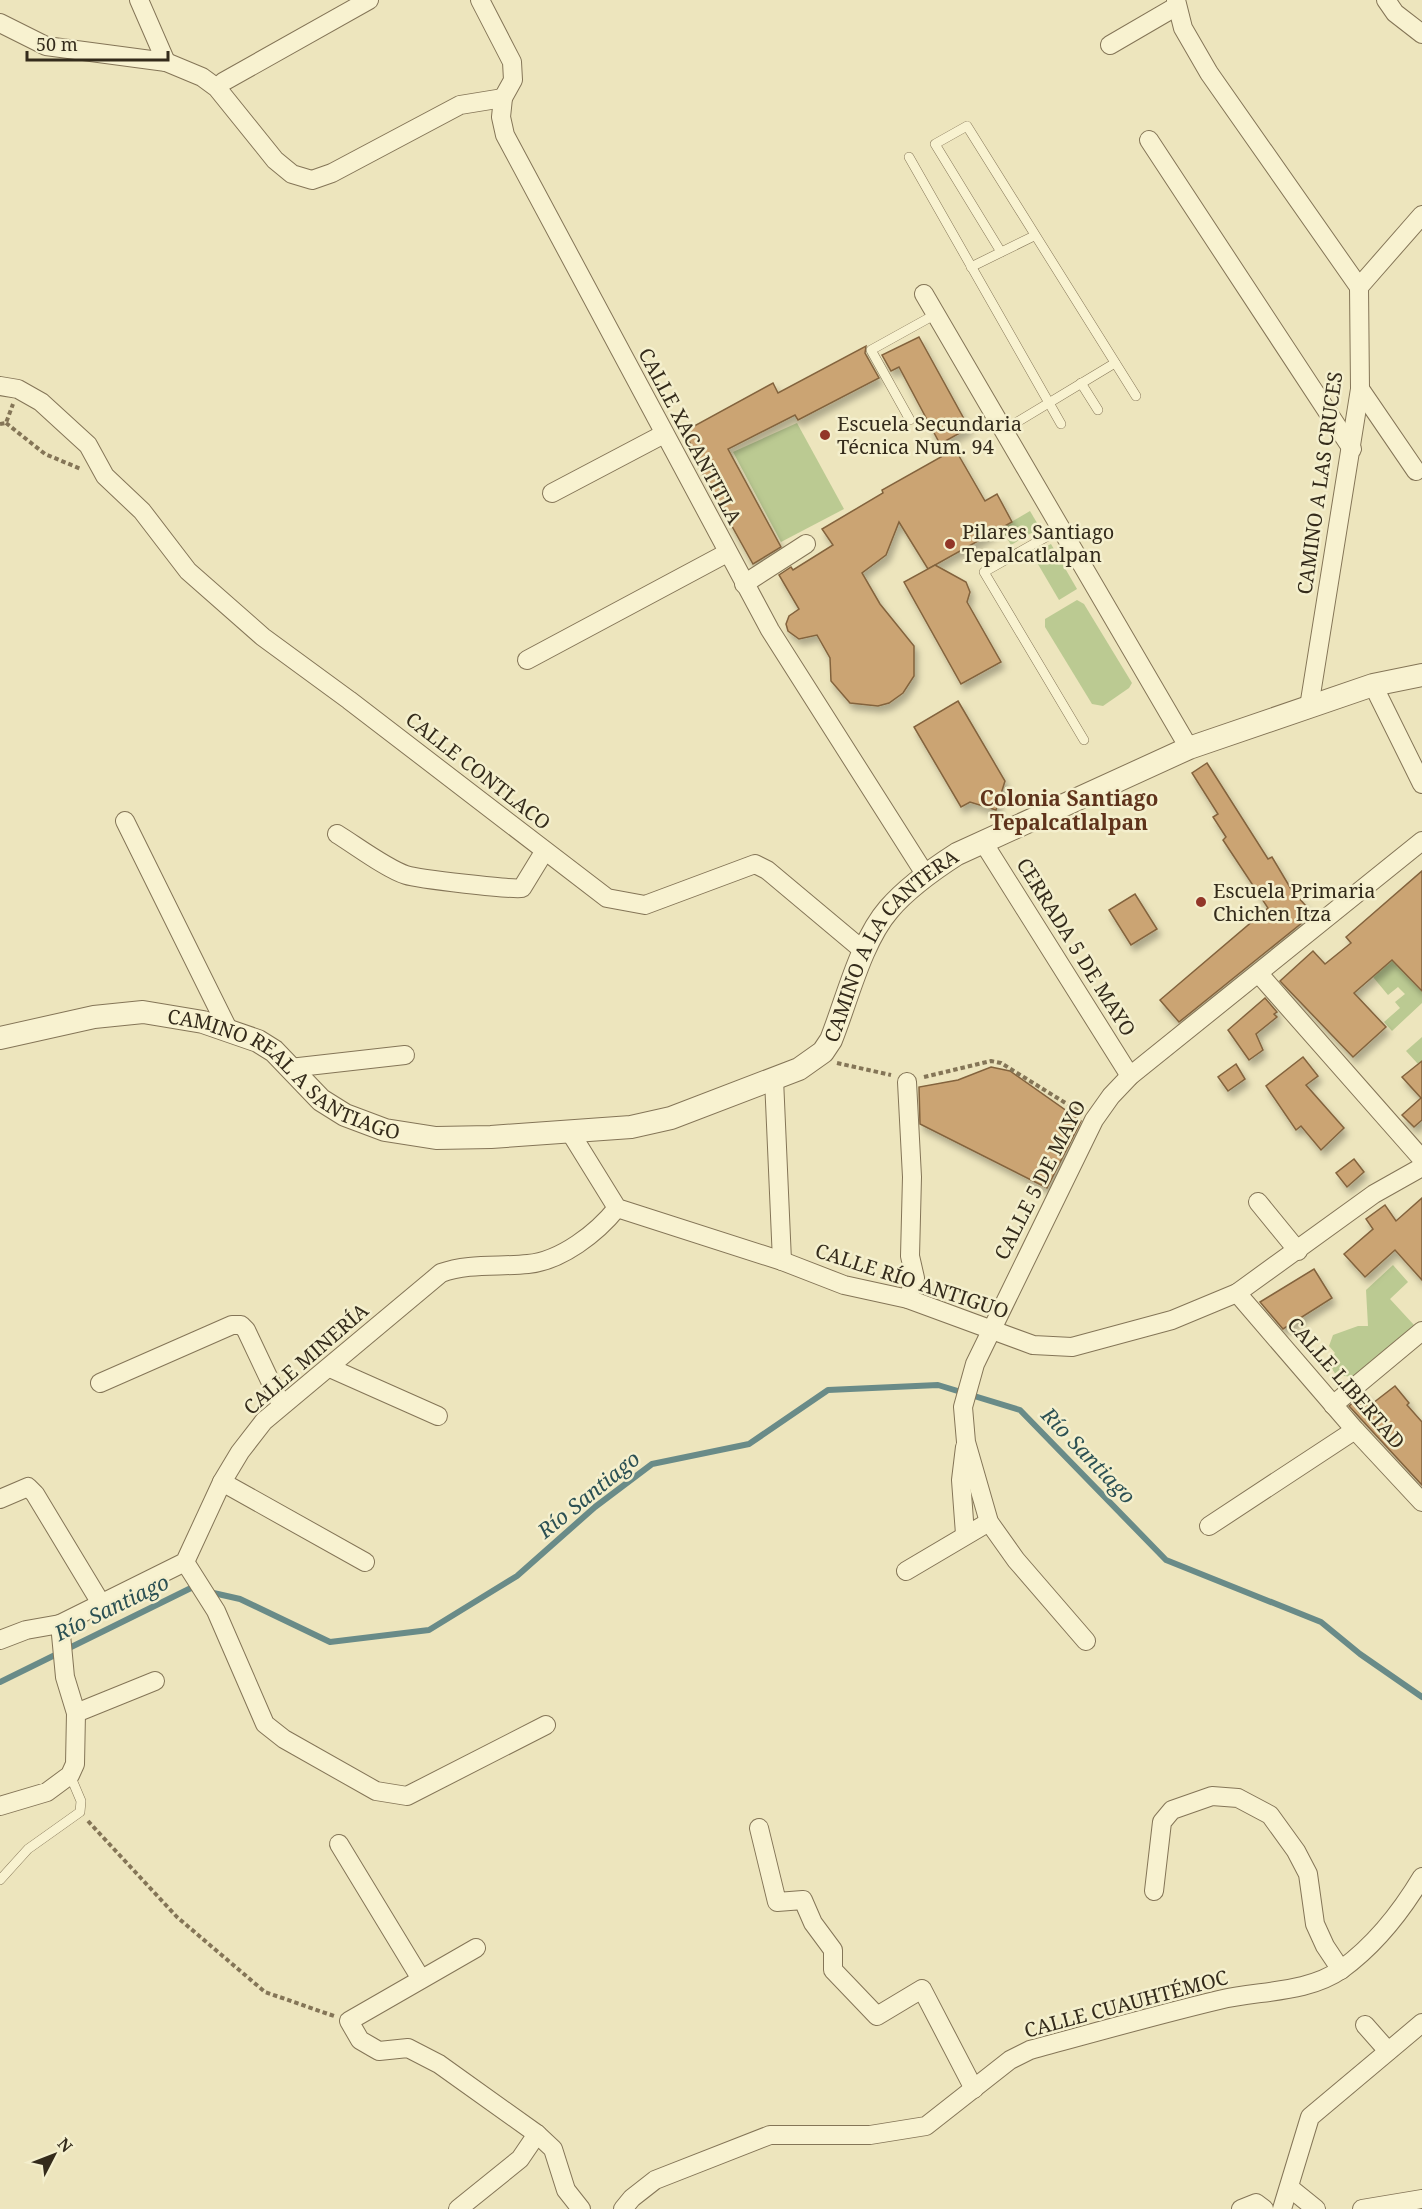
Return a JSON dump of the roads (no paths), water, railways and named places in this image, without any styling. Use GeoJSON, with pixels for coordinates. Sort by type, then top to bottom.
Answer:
{"type":"FeatureCollection","features":[{"type":"Feature","properties":{"kind":"street"},"geometry":{"type":"LineString","coordinates":[[139,0],[166,62]]}},
{"type":"Feature","properties":{"kind":"street"},"geometry":{"type":"LineString","coordinates":[[223,82],[369,0]]}},
{"type":"Feature","properties":{"kind":"street","name":"CALLE XACANTITLA"},"geometry":{"type":"LineString","coordinates":[[480,0],[512,62],[513,80],[503,98],[501,117],[505,135],[726,553],[770,630],[926,874]]}},
{"type":"Feature","properties":{"kind":"street"},"geometry":{"type":"LineString","coordinates":[[1386,0],[1395,13],[1422,34]]}},
{"type":"Feature","properties":{"kind":"street"},"geometry":{"type":"LineString","coordinates":[[1110,45],[1176,3],[1183,28],[1209,73],[1359,287],[1422,215]]}},
{"type":"Feature","properties":{"kind":"street"},"geometry":{"type":"LineString","coordinates":[[0,22],[46,46],[166,62],[202,77],[217,87],[274,160],[292,174],[312,180],[332,173],[460,105],[503,98]]}},
{"type":"Feature","properties":{"kind":"street"},"geometry":{"type":"LineString","coordinates":[[1149,140],[1352,449]]}},
{"type":"Feature","properties":{"kind":"street","name":"CAMINO A LAS CRUCES"},"geometry":{"type":"LineString","coordinates":[[1309,707],[1360,388],[1359,287]]}},
{"type":"Feature","properties":{"kind":"street"},"geometry":{"type":"LineString","coordinates":[[924,294],[1189,748]]}},
{"type":"Feature","properties":{"kind":"street","name":"CALLE CONTLACO"},"geometry":{"type":"LineString","coordinates":[[0,386],[18,389],[42,402],[88,445],[105,476],[142,511],[188,571],[263,638],[404,741],[544,852],[607,898],[645,905],[754,864],[767,870],[865,952]]}},
{"type":"Feature","properties":{"kind":"street"},"geometry":{"type":"LineString","coordinates":[[1360,388],[1416,471]]}},
{"type":"Feature","properties":{"kind":"street"},"geometry":{"type":"LineString","coordinates":[[552,493],[664,434]]}},
{"type":"Feature","properties":{"kind":"street"},"geometry":{"type":"LineString","coordinates":[[744,584],[806,544]]}},
{"type":"Feature","properties":{"kind":"street"},"geometry":{"type":"LineString","coordinates":[[526,660],[726,553]]}},
{"type":"Feature","properties":{"kind":"street","name":"CAMINO A LA CANTERA"},"geometry":{"type":"LineString","coordinates":[[570,1132],[631,1127],[671,1118],[774,1079],[816,1059],[831,1040],[873,933],[888,910],[926,874],[983,842],[1189,748],[1373,685],[1422,675]]}},
{"type":"Feature","properties":{"kind":"street"},"geometry":{"type":"LineString","coordinates":[[1373,685],[1422,784]]}},
{"type":"Feature","properties":{"kind":"street"},"geometry":{"type":"LineString","coordinates":[[125,821],[228,1029]]}},
{"type":"Feature","properties":{"kind":"street"},"geometry":{"type":"LineString","coordinates":[[337,834],[405,875],[478,883],[511,890],[522,888],[544,852]]}},
{"type":"Feature","properties":{"kind":"street","name":"CALLE 5 DE MAYO"},"geometry":{"type":"LineString","coordinates":[[1086,1641],[1016,1560],[989,1522],[966,1442],[963,1407],[975,1364],[1094,1120],[1111,1096],[1130,1076],[1422,841]]}},
{"type":"Feature","properties":{"kind":"street","name":"CERRADA 5 DE MAYO"},"geometry":{"type":"LineString","coordinates":[[983,842],[1130,1076]]}},
{"type":"Feature","properties":{"kind":"street"},"geometry":{"type":"LineString","coordinates":[[1259,974],[1422,1159]]}},
{"type":"Feature","properties":{"kind":"street","name":"CAMINO REAL A SANTIAGO"},"geometry":{"type":"LineString","coordinates":[[0,1038],[94,1017],[142,1012],[203,1022],[258,1041],[274,1051],[321,1100],[345,1115],[385,1130],[436,1138],[570,1132]]}},
{"type":"Feature","properties":{"kind":"street"},"geometry":{"type":"LineString","coordinates":[[290,1068],[405,1055]]}},
{"type":"Feature","properties":{"kind":"street"},"geometry":{"type":"LineString","coordinates":[[774,1079],[782,1261]]}},
{"type":"Feature","properties":{"kind":"street"},"geometry":{"type":"LineString","coordinates":[[907,1082],[912,1176],[910,1256],[915,1278],[908,1299]]}},
{"type":"Feature","properties":{"kind":"street"},"geometry":{"type":"LineString","coordinates":[[570,1132],[617,1208]]}},
{"type":"Feature","properties":{"kind":"street","name":"CALLE RÍO ANTIGUO"},"geometry":{"type":"LineString","coordinates":[[617,1208],[782,1261],[844,1285],[908,1299],[1033,1345],[1072,1347],[1172,1320],[1237,1293],[1374,1194],[1422,1167]]}},
{"type":"Feature","properties":{"kind":"street"},"geometry":{"type":"LineString","coordinates":[[1258,1202],[1298,1251]]}},
{"type":"Feature","properties":{"kind":"street","name":"CALLE MINERÍA"},"geometry":{"type":"LineString","coordinates":[[185,1562],[222,1482],[240,1452],[281,1404],[330,1368],[441,1273],[454,1268],[531,1264],[549,1258],[585,1238],[605,1222],[617,1208]]}},
{"type":"Feature","properties":{"kind":"street","name":"CALLE LIBERTAD"},"geometry":{"type":"LineString","coordinates":[[1237,1293],[1355,1431],[1422,1502]]}},
{"type":"Feature","properties":{"kind":"street"},"geometry":{"type":"LineString","coordinates":[[100,1383],[232,1325],[241,1325],[246,1330],[281,1404]]}},
{"type":"Feature","properties":{"kind":"street"},"geometry":{"type":"LineString","coordinates":[[1333,1405],[1422,1331]]}},
{"type":"Feature","properties":{"kind":"street"},"geometry":{"type":"LineString","coordinates":[[330,1368],[438,1416]]}},
{"type":"Feature","properties":{"kind":"street"},"geometry":{"type":"LineString","coordinates":[[1209,1526],[1355,1431]]}},
{"type":"Feature","properties":{"kind":"street"},"geometry":{"type":"LineString","coordinates":[[965,1534],[961,1480],[966,1442]]}},
{"type":"Feature","properties":{"kind":"street"},"geometry":{"type":"LineString","coordinates":[[222,1482],[365,1562]]}},
{"type":"Feature","properties":{"kind":"street"},"geometry":{"type":"LineString","coordinates":[[0,1499],[28,1487],[35,1494],[102,1605]]}},
{"type":"Feature","properties":{"kind":"street"},"geometry":{"type":"LineString","coordinates":[[906,1571],[965,1534],[989,1522]]}},
{"type":"Feature","properties":{"kind":"street"},"geometry":{"type":"LineString","coordinates":[[0,1640],[26,1630],[60,1624],[185,1562],[216,1611],[265,1724],[284,1739],[376,1791],[408,1796],[546,1725]]}},
{"type":"Feature","properties":{"kind":"street"},"geometry":{"type":"LineString","coordinates":[[0,1806],[47,1792],[70,1775],[75,1764],[76,1713],[65,1677],[60,1624]]}},
{"type":"Feature","properties":{"kind":"street"},"geometry":{"type":"LineString","coordinates":[[76,1713],[155,1681]]}},
{"type":"Feature","properties":{"kind":"street"},"geometry":{"type":"LineString","coordinates":[[1154,1891],[1162,1822],[1166,1815],[1203,1798],[1238,1798],[1270,1815],[1296,1851],[1308,1874],[1315,1924],[1325,1946],[1341,1970]]}},
{"type":"Feature","properties":{"kind":"street"},"geometry":{"type":"LineString","coordinates":[[759,1828],[777,1902],[803,1900],[813,1923],[833,1950],[833,1970],[878,2016],[922,1989],[974,2089]]}},
{"type":"Feature","properties":{"kind":"street"},"geometry":{"type":"LineString","coordinates":[[339,1844],[421,1979]]}},
{"type":"Feature","properties":{"kind":"street","name":"CALLE CUAUHTÉMOC"},"geometry":{"type":"LineString","coordinates":[[623,2209],[632,2198],[655,2180],[742,2144],[770,2136],[870,2135],[926,2126],[1010,2060],[1030,2050],[1221,2000],[1294,1988],[1319,1980],[1341,1970],[1387,1929],[1422,1878]]}},
{"type":"Feature","properties":{"kind":"street"},"geometry":{"type":"LineString","coordinates":[[476,1948],[349,2021],[360,2040],[379,2051],[408,2048],[439,2064],[537,2134],[554,2149],[566,2190],[581,2209]]}},
{"type":"Feature","properties":{"kind":"street"},"geometry":{"type":"LineString","coordinates":[[1282,2209],[1310,2117],[1422,2023]]}},
{"type":"Feature","properties":{"kind":"street"},"geometry":{"type":"LineString","coordinates":[[1365,2025],[1388,2051]]}},
{"type":"Feature","properties":{"kind":"street"},"geometry":{"type":"LineString","coordinates":[[458,2209],[520,2158],[537,2134]]}},
{"type":"Feature","properties":{"kind":"street"},"geometry":{"type":"LineString","coordinates":[[1290,2188],[1316,2209]]}},
{"type":"Feature","properties":{"kind":"street"},"geometry":{"type":"LineString","coordinates":[[1362,2209],[1403,2206],[1422,2199]]}},
{"type":"Feature","properties":{"kind":"street"},"geometry":{"type":"LineString","coordinates":[[1241,2209],[1256,2203],[1264,2209]]}},
{"type":"Feature","properties":{"kind":"lane"},"geometry":{"type":"LineString","coordinates":[[1001,252],[935,144],[967,126],[1136,396]]}},
{"type":"Feature","properties":{"kind":"lane"},"geometry":{"type":"LineString","coordinates":[[909,157],[1060,424]]}},
{"type":"Feature","properties":{"kind":"lane"},"geometry":{"type":"LineString","coordinates":[[970,267],[1034,236]]}},
{"type":"Feature","properties":{"kind":"lane"},"geometry":{"type":"LineString","coordinates":[[910,420],[871,350],[936,314]]}},
{"type":"Feature","properties":{"kind":"lane"},"geometry":{"type":"LineString","coordinates":[[1004,430],[1115,363]]}},
{"type":"Feature","properties":{"kind":"lane"},"geometry":{"type":"LineString","coordinates":[[1081,383],[1098,410]]}},
{"type":"Feature","properties":{"kind":"lane"},"geometry":{"type":"LineString","coordinates":[[1062,528],[984,572],[1084,740]]}},
{"type":"Feature","properties":{"kind":"lane"},"geometry":{"type":"LineString","coordinates":[[0,1880],[1,1876],[28,1850],[80,1812],[81,1801],[70,1775]]}},
{"type":"Feature","properties":{"kind":"waterway","name":"Río Santiago"},"geometry":{"type":"LineString","coordinates":[[209,1592],[240,1599],[330,1642],[429,1630],[517,1576],[595,1507],[652,1464],[749,1444],[828,1390],[938,1385],[1020,1410],[1166,1560],[1321,1622],[1360,1654],[1422,1697]]}},
{"type":"Feature","properties":{"kind":"waterway","name":"Río Santiago"},"geometry":{"type":"LineString","coordinates":[[0,1682],[191,1588],[196,1589]]}},
{"type":"Feature","properties":{"kind":"place","name":"Escuela Secundaria Técnica Num. 94"},"geometry":{"type":"Point","coordinates":[825,435]}},
{"type":"Feature","properties":{"kind":"place","name":"Pilares Santiago Tepalcatlalpan"},"geometry":{"type":"Point","coordinates":[950,544]}},
{"type":"Feature","properties":{"kind":"place","name":"Escuela Primaria Chichen Itza"},"geometry":{"type":"Point","coordinates":[1201,902]}},
{"type":"Feature","properties":{"kind":"district","name":"Colonia Santiago Tepalcatlalpan"},"geometry":{"type":"Point","coordinates":[1069,811]}}]}
